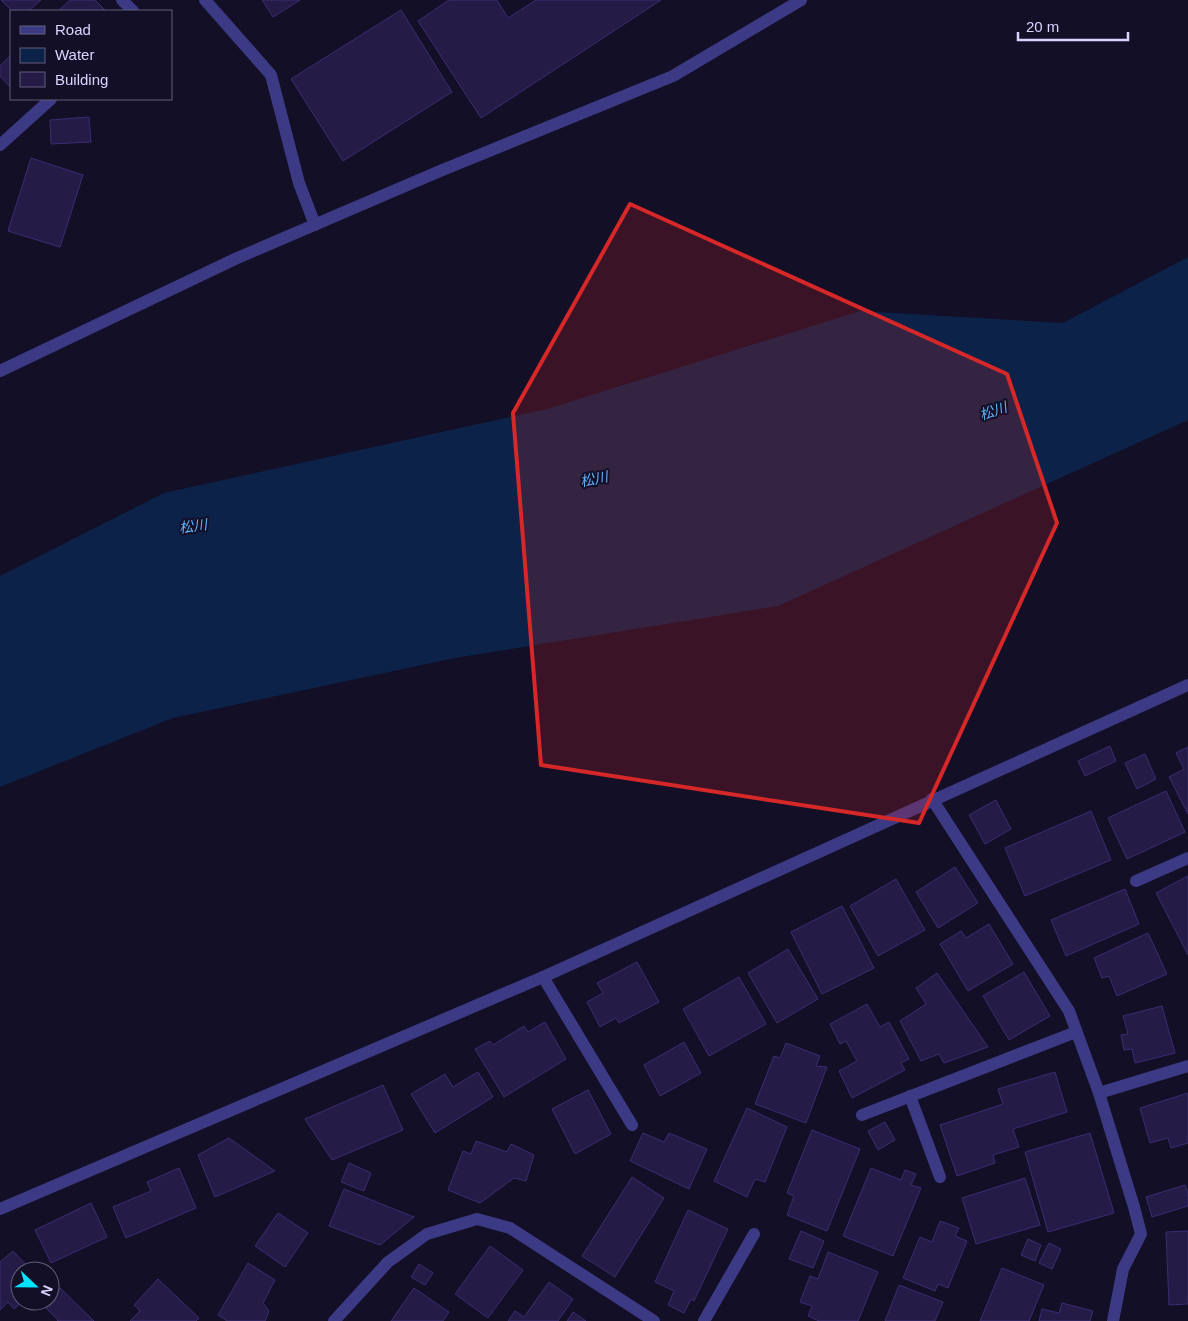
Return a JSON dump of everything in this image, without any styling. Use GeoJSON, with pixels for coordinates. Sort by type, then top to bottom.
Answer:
{"type":"FeatureCollection","features":[{"type":"Feature","properties":{"kind":"street"},"geometry":{"type":"LineString","coordinates":[[122,0],[132,10]]}},
{"type":"Feature","properties":{"kind":"street"},"geometry":{"type":"LineString","coordinates":[[205,0],[270,75],[299,183],[315,225]]}},
{"type":"Feature","properties":{"kind":"street"},"geometry":{"type":"LineString","coordinates":[[0,371],[235,259],[440,171],[673,76],[801,0]]}},
{"type":"Feature","properties":{"kind":"street"},"geometry":{"type":"LineString","coordinates":[[0,145],[50,100]]}},
{"type":"Feature","properties":{"kind":"street"},"geometry":{"type":"LineString","coordinates":[[0,1210],[543,977],[932,799],[1188,685]]}},
{"type":"Feature","properties":{"kind":"street"},"geometry":{"type":"LineString","coordinates":[[932,799],[1070,1011],[1099,1093],[1134,1207],[1140,1234],[1123,1269],[1114,1321]]}},
{"type":"Feature","properties":{"kind":"street"},"geometry":{"type":"LineString","coordinates":[[1136,881],[1188,858]]}},
{"type":"Feature","properties":{"kind":"street"},"geometry":{"type":"LineString","coordinates":[[543,977],[632,1125]]}},
{"type":"Feature","properties":{"kind":"street"},"geometry":{"type":"LineString","coordinates":[[862,1116],[1076,1032]]}},
{"type":"Feature","properties":{"kind":"street"},"geometry":{"type":"LineString","coordinates":[[1099,1093],[1188,1066]]}},
{"type":"Feature","properties":{"kind":"street"},"geometry":{"type":"LineString","coordinates":[[910,1096],[940,1177]]}},
{"type":"Feature","properties":{"kind":"street"},"geometry":{"type":"LineString","coordinates":[[334,1321],[388,1262],[396,1256],[427,1234],[477,1218],[510,1228],[654,1321]]}},
{"type":"Feature","properties":{"kind":"street"},"geometry":{"type":"LineString","coordinates":[[704,1321],[754,1234]]}},
{"type":"Feature","properties":{"kind":"highlighted area"},"geometry":{"type":"Polygon","coordinates":[[[630,204],[1007,374],[1057,523],[919,823],[541,765],[513,413],[630,204]]]}},
{"type":"Feature","properties":{"kind":"water","name":"松川"},"geometry":{"type":"Polygon","coordinates":[[[1188,257],[1188,420],[778,606],[455,658],[173,718],[0,787],[0,576],[164,493],[547,409],[860,311],[1063,323],[1188,257]]]}},
{"type":"Feature","properties":{"kind":"building"},"geometry":{"type":"Polygon","coordinates":[[[1,0],[41,0],[30,10],[11,10],[1,0]]]}},
{"type":"Feature","properties":{"kind":"building"},"geometry":{"type":"Polygon","coordinates":[[[70,0],[95,0],[105,10],[59,10],[70,0]]]}},
{"type":"Feature","properties":{"kind":"building"},"geometry":{"type":"Polygon","coordinates":[[[262,0],[300,0],[273,17],[262,0]]]}},
{"type":"Feature","properties":{"kind":"building"},"geometry":{"type":"Polygon","coordinates":[[[449,0],[497,0],[508,18],[536,0],[661,0],[481,118],[418,21],[449,0]]]}},
{"type":"Feature","properties":{"kind":"building"},"geometry":{"type":"Polygon","coordinates":[[[401,10],[452,92],[343,161],[291,79],[401,10]]]}},
{"type":"Feature","properties":{"kind":"building"},"geometry":{"type":"Polygon","coordinates":[[[10,56],[10,87],[0,76],[0,66],[10,56]]]}},
{"type":"Feature","properties":{"kind":"building"},"geometry":{"type":"Polygon","coordinates":[[[89,117],[91,142],[51,144],[50,120],[89,117]]]}},
{"type":"Feature","properties":{"kind":"building"},"geometry":{"type":"Polygon","coordinates":[[[31,158],[83,175],[60,247],[8,231],[31,158]]]}},
{"type":"Feature","properties":{"kind":"building"},"geometry":{"type":"Polygon","coordinates":[[[1110,746],[1116,761],[1085,776],[1078,761],[1110,746]]]}},
{"type":"Feature","properties":{"kind":"building"},"geometry":{"type":"Polygon","coordinates":[[[1188,747],[1188,814],[1169,777],[1184,769],[1176,753],[1188,747]]]}},
{"type":"Feature","properties":{"kind":"building"},"geometry":{"type":"Polygon","coordinates":[[[1145,754],[1156,779],[1137,789],[1125,763],[1145,754]]]}},
{"type":"Feature","properties":{"kind":"building"},"geometry":{"type":"Polygon","coordinates":[[[1166,791],[1185,832],[1127,859],[1108,818],[1166,791]]]}},
{"type":"Feature","properties":{"kind":"building"},"geometry":{"type":"Polygon","coordinates":[[[996,800],[1011,829],[985,844],[969,815],[996,800]]]}},
{"type":"Feature","properties":{"kind":"building"},"geometry":{"type":"Polygon","coordinates":[[[1091,811],[1111,860],[1025,896],[1005,848],[1091,811]]]}},
{"type":"Feature","properties":{"kind":"building"},"geometry":{"type":"Polygon","coordinates":[[[955,867],[978,903],[938,928],[916,892],[955,867]]]}},
{"type":"Feature","properties":{"kind":"building"},"geometry":{"type":"Polygon","coordinates":[[[1188,876],[1188,955],[1156,893],[1188,876]]]}},
{"type":"Feature","properties":{"kind":"building"},"geometry":{"type":"Polygon","coordinates":[[[896,879],[925,930],[878,956],[850,906],[896,879]]]}},
{"type":"Feature","properties":{"kind":"building"},"geometry":{"type":"Polygon","coordinates":[[[1125,889],[1139,924],[1066,956],[1051,920],[1125,889]]]}},
{"type":"Feature","properties":{"kind":"building"},"geometry":{"type":"Polygon","coordinates":[[[842,906],[874,968],[822,994],[791,932],[842,906]]]}},
{"type":"Feature","properties":{"kind":"building"},"geometry":{"type":"Polygon","coordinates":[[[989,924],[1013,964],[968,991],[940,944],[961,931],[966,938],[989,924]]]}},
{"type":"Feature","properties":{"kind":"building"},"geometry":{"type":"Polygon","coordinates":[[[1148,933],[1167,974],[1117,996],[1109,976],[1102,978],[1094,958],[1148,933]]]}},
{"type":"Feature","properties":{"kind":"building"},"geometry":{"type":"Polygon","coordinates":[[[788,949],[818,999],[777,1023],[748,973],[788,949]]]}},
{"type":"Feature","properties":{"kind":"building"},"geometry":{"type":"Polygon","coordinates":[[[637,962],[659,1002],[619,1023],[616,1018],[600,1027],[587,1002],[603,993],[597,983],[637,962]]]}},
{"type":"Feature","properties":{"kind":"building"},"geometry":{"type":"Polygon","coordinates":[[[1024,972],[1050,1016],[1009,1040],[983,996],[1024,972]]]}},
{"type":"Feature","properties":{"kind":"building"},"geometry":{"type":"Polygon","coordinates":[[[937,973],[988,1047],[944,1063],[939,1054],[921,1061],[900,1021],[926,1004],[916,988],[937,973]]]}},
{"type":"Feature","properties":{"kind":"building"},"geometry":{"type":"Polygon","coordinates":[[[739,977],[766,1024],[709,1056],[683,1009],[739,977]]]}},
{"type":"Feature","properties":{"kind":"building"},"geometry":{"type":"Polygon","coordinates":[[[867,1004],[880,1027],[889,1022],[909,1059],[901,1063],[905,1070],[852,1098],[839,1071],[857,1061],[846,1041],[840,1044],[830,1024],[867,1004]]]}},
{"type":"Feature","properties":{"kind":"building"},"geometry":{"type":"Polygon","coordinates":[[[1162,1006],[1175,1053],[1135,1063],[1132,1049],[1124,1050],[1121,1035],[1128,1034],[1123,1016],[1162,1006]]]}},
{"type":"Feature","properties":{"kind":"building"},"geometry":{"type":"Polygon","coordinates":[[[545,1022],[566,1059],[504,1097],[475,1049],[490,1041],[493,1045],[524,1026],[528,1032],[545,1022]]]}},
{"type":"Feature","properties":{"kind":"building"},"geometry":{"type":"Polygon","coordinates":[[[684,1042],[701,1073],[660,1096],[644,1065],[684,1042]]]}},
{"type":"Feature","properties":{"kind":"building"},"geometry":{"type":"Polygon","coordinates":[[[786,1043],[820,1056],[816,1066],[827,1067],[806,1123],[755,1104],[774,1056],[780,1058],[786,1043]]]}},
{"type":"Feature","properties":{"kind":"building"},"geometry":{"type":"Polygon","coordinates":[[[478,1072],[493,1097],[435,1133],[411,1094],[445,1074],[453,1087],[478,1072]]]}},
{"type":"Feature","properties":{"kind":"building"},"geometry":{"type":"Polygon","coordinates":[[[1055,1072],[1067,1112],[1013,1129],[1019,1147],[993,1155],[995,1163],[957,1176],[940,1125],[1003,1104],[998,1089],[1055,1072]]]}},
{"type":"Feature","properties":{"kind":"building"},"geometry":{"type":"Polygon","coordinates":[[[383,1085],[403,1130],[332,1160],[305,1119],[383,1085]]]}},
{"type":"Feature","properties":{"kind":"building"},"geometry":{"type":"Polygon","coordinates":[[[588,1090],[611,1134],[575,1154],[552,1109],[588,1090]]]}},
{"type":"Feature","properties":{"kind":"building"},"geometry":{"type":"Polygon","coordinates":[[[1188,1093],[1188,1143],[1171,1148],[1168,1138],[1150,1143],[1140,1108],[1188,1093]]]}},
{"type":"Feature","properties":{"kind":"building"},"geometry":{"type":"Polygon","coordinates":[[[747,1108],[787,1127],[765,1182],[755,1179],[747,1197],[714,1181],[747,1108]]]}},
{"type":"Feature","properties":{"kind":"building"},"geometry":{"type":"Polygon","coordinates":[[[885,1122],[895,1140],[878,1150],[868,1131],[885,1122]]]}},
{"type":"Feature","properties":{"kind":"building"},"geometry":{"type":"Polygon","coordinates":[[[812,1130],[860,1149],[827,1231],[787,1215],[794,1196],[787,1193],[812,1130]]]}},
{"type":"Feature","properties":{"kind":"building"},"geometry":{"type":"Polygon","coordinates":[[[643,1133],[664,1142],[669,1133],[707,1149],[689,1189],[630,1161],[643,1133]]]}},
{"type":"Feature","properties":{"kind":"building"},"geometry":{"type":"Polygon","coordinates":[[[1090,1133],[1114,1213],[1048,1232],[1025,1152],[1090,1133]]]}},
{"type":"Feature","properties":{"kind":"building"},"geometry":{"type":"Polygon","coordinates":[[[229,1138],[275,1171],[215,1197],[198,1155],[229,1138]]]}},
{"type":"Feature","properties":{"kind":"building"},"geometry":{"type":"Polygon","coordinates":[[[476,1141],[507,1152],[511,1144],[534,1155],[526,1181],[514,1178],[480,1203],[448,1190],[463,1151],[471,1154],[476,1141]]]}},
{"type":"Feature","properties":{"kind":"building"},"geometry":{"type":"Polygon","coordinates":[[[349,1163],[371,1173],[364,1191],[341,1182],[349,1163]]]}},
{"type":"Feature","properties":{"kind":"building"},"geometry":{"type":"Polygon","coordinates":[[[179,1168],[196,1208],[126,1238],[113,1207],[151,1191],[147,1182],[179,1168]]]}},
{"type":"Feature","properties":{"kind":"building"},"geometry":{"type":"Polygon","coordinates":[[[871,1168],[901,1180],[905,1170],[916,1174],[911,1185],[921,1188],[893,1256],[843,1236],[871,1168]]]}},
{"type":"Feature","properties":{"kind":"building"},"geometry":{"type":"Polygon","coordinates":[[[632,1177],[664,1198],[615,1277],[582,1256],[632,1177]]]}},
{"type":"Feature","properties":{"kind":"building"},"geometry":{"type":"Polygon","coordinates":[[[1025,1178],[1040,1225],[976,1244],[962,1198],[1025,1178]]]}},
{"type":"Feature","properties":{"kind":"building"},"geometry":{"type":"Polygon","coordinates":[[[1185,1185],[1188,1194],[1188,1206],[1152,1217],[1146,1197],[1185,1185]]]}},
{"type":"Feature","properties":{"kind":"building"},"geometry":{"type":"Polygon","coordinates":[[[344,1189],[414,1217],[380,1245],[329,1226],[344,1189]]]}},
{"type":"Feature","properties":{"kind":"building"},"geometry":{"type":"Polygon","coordinates":[[[91,1203],[107,1237],[55,1261],[50,1261],[35,1230],[91,1203]]]}},
{"type":"Feature","properties":{"kind":"building"},"geometry":{"type":"Polygon","coordinates":[[[688,1210],[728,1229],[694,1301],[691,1299],[684,1313],[668,1305],[674,1291],[655,1282],[688,1210]]]}},
{"type":"Feature","properties":{"kind":"building"},"geometry":{"type":"Polygon","coordinates":[[[278,1213],[308,1233],[285,1267],[255,1246],[278,1213]]]}},
{"type":"Feature","properties":{"kind":"building"},"geometry":{"type":"Polygon","coordinates":[[[940,1221],[959,1228],[955,1236],[967,1241],[948,1288],[938,1284],[935,1291],[903,1278],[920,1237],[932,1242],[940,1221]]]}},
{"type":"Feature","properties":{"kind":"building"},"geometry":{"type":"Polygon","coordinates":[[[801,1231],[824,1241],[813,1268],[789,1259],[801,1231]]]}},
{"type":"Feature","properties":{"kind":"building"},"geometry":{"type":"Polygon","coordinates":[[[1188,1231],[1188,1304],[1169,1305],[1166,1232],[1188,1231]]]}},
{"type":"Feature","properties":{"kind":"building"},"geometry":{"type":"Polygon","coordinates":[[[1028,1239],[1041,1245],[1035,1261],[1021,1255],[1028,1239]]]}},
{"type":"Feature","properties":{"kind":"building"},"geometry":{"type":"Polygon","coordinates":[[[1049,1243],[1061,1249],[1052,1269],[1039,1263],[1049,1243]]]}},
{"type":"Feature","properties":{"kind":"building"},"geometry":{"type":"Polygon","coordinates":[[[490,1246],[523,1270],[488,1318],[455,1294],[490,1246]]]}},
{"type":"Feature","properties":{"kind":"building"},"geometry":{"type":"Polygon","coordinates":[[[13,1251],[22,1261],[10,1261],[10,1304],[8,1302],[0,1310],[0,1262],[13,1251]]]}},
{"type":"Feature","properties":{"kind":"building"},"geometry":{"type":"Polygon","coordinates":[[[828,1252],[878,1272],[858,1321],[819,1321],[808,1316],[812,1306],[800,1302],[810,1276],[818,1279],[828,1252]]]}},
{"type":"Feature","properties":{"kind":"building"},"geometry":{"type":"Polygon","coordinates":[[[248,1263],[275,1280],[263,1303],[269,1311],[265,1321],[227,1321],[218,1315],[248,1263]]]}},
{"type":"Feature","properties":{"kind":"building"},"geometry":{"type":"Polygon","coordinates":[[[419,1264],[433,1273],[425,1285],[411,1277],[419,1264]]]}},
{"type":"Feature","properties":{"kind":"building"},"geometry":{"type":"Polygon","coordinates":[[[1002,1268],[1044,1285],[1029,1321],[980,1321],[1002,1268]]]}},
{"type":"Feature","properties":{"kind":"building"},"geometry":{"type":"Polygon","coordinates":[[[158,1279],[199,1318],[196,1321],[130,1321],[140,1311],[134,1305],[158,1279]]]}},
{"type":"Feature","properties":{"kind":"building"},"geometry":{"type":"Polygon","coordinates":[[[549,1282],[573,1299],[558,1321],[508,1321],[515,1311],[524,1317],[549,1282]]]}},
{"type":"Feature","properties":{"kind":"building"},"geometry":{"type":"Polygon","coordinates":[[[899,1285],[943,1302],[935,1321],[885,1321],[899,1285]]]}},
{"type":"Feature","properties":{"kind":"building"},"geometry":{"type":"Polygon","coordinates":[[[60,1288],[94,1321],[57,1321],[49,1311],[60,1311],[60,1288]]]}},
{"type":"Feature","properties":{"kind":"building"},"geometry":{"type":"Polygon","coordinates":[[[414,1288],[449,1312],[443,1321],[391,1321],[414,1288]]]}},
{"type":"Feature","properties":{"kind":"building"},"geometry":{"type":"Polygon","coordinates":[[[1062,1303],[1093,1311],[1090,1321],[1039,1321],[1042,1309],[1059,1313],[1062,1303]]]}},
{"type":"Feature","properties":{"kind":"building"},"geometry":{"type":"Polygon","coordinates":[[[573,1312],[586,1321],[567,1321],[573,1312]]]}}]}
